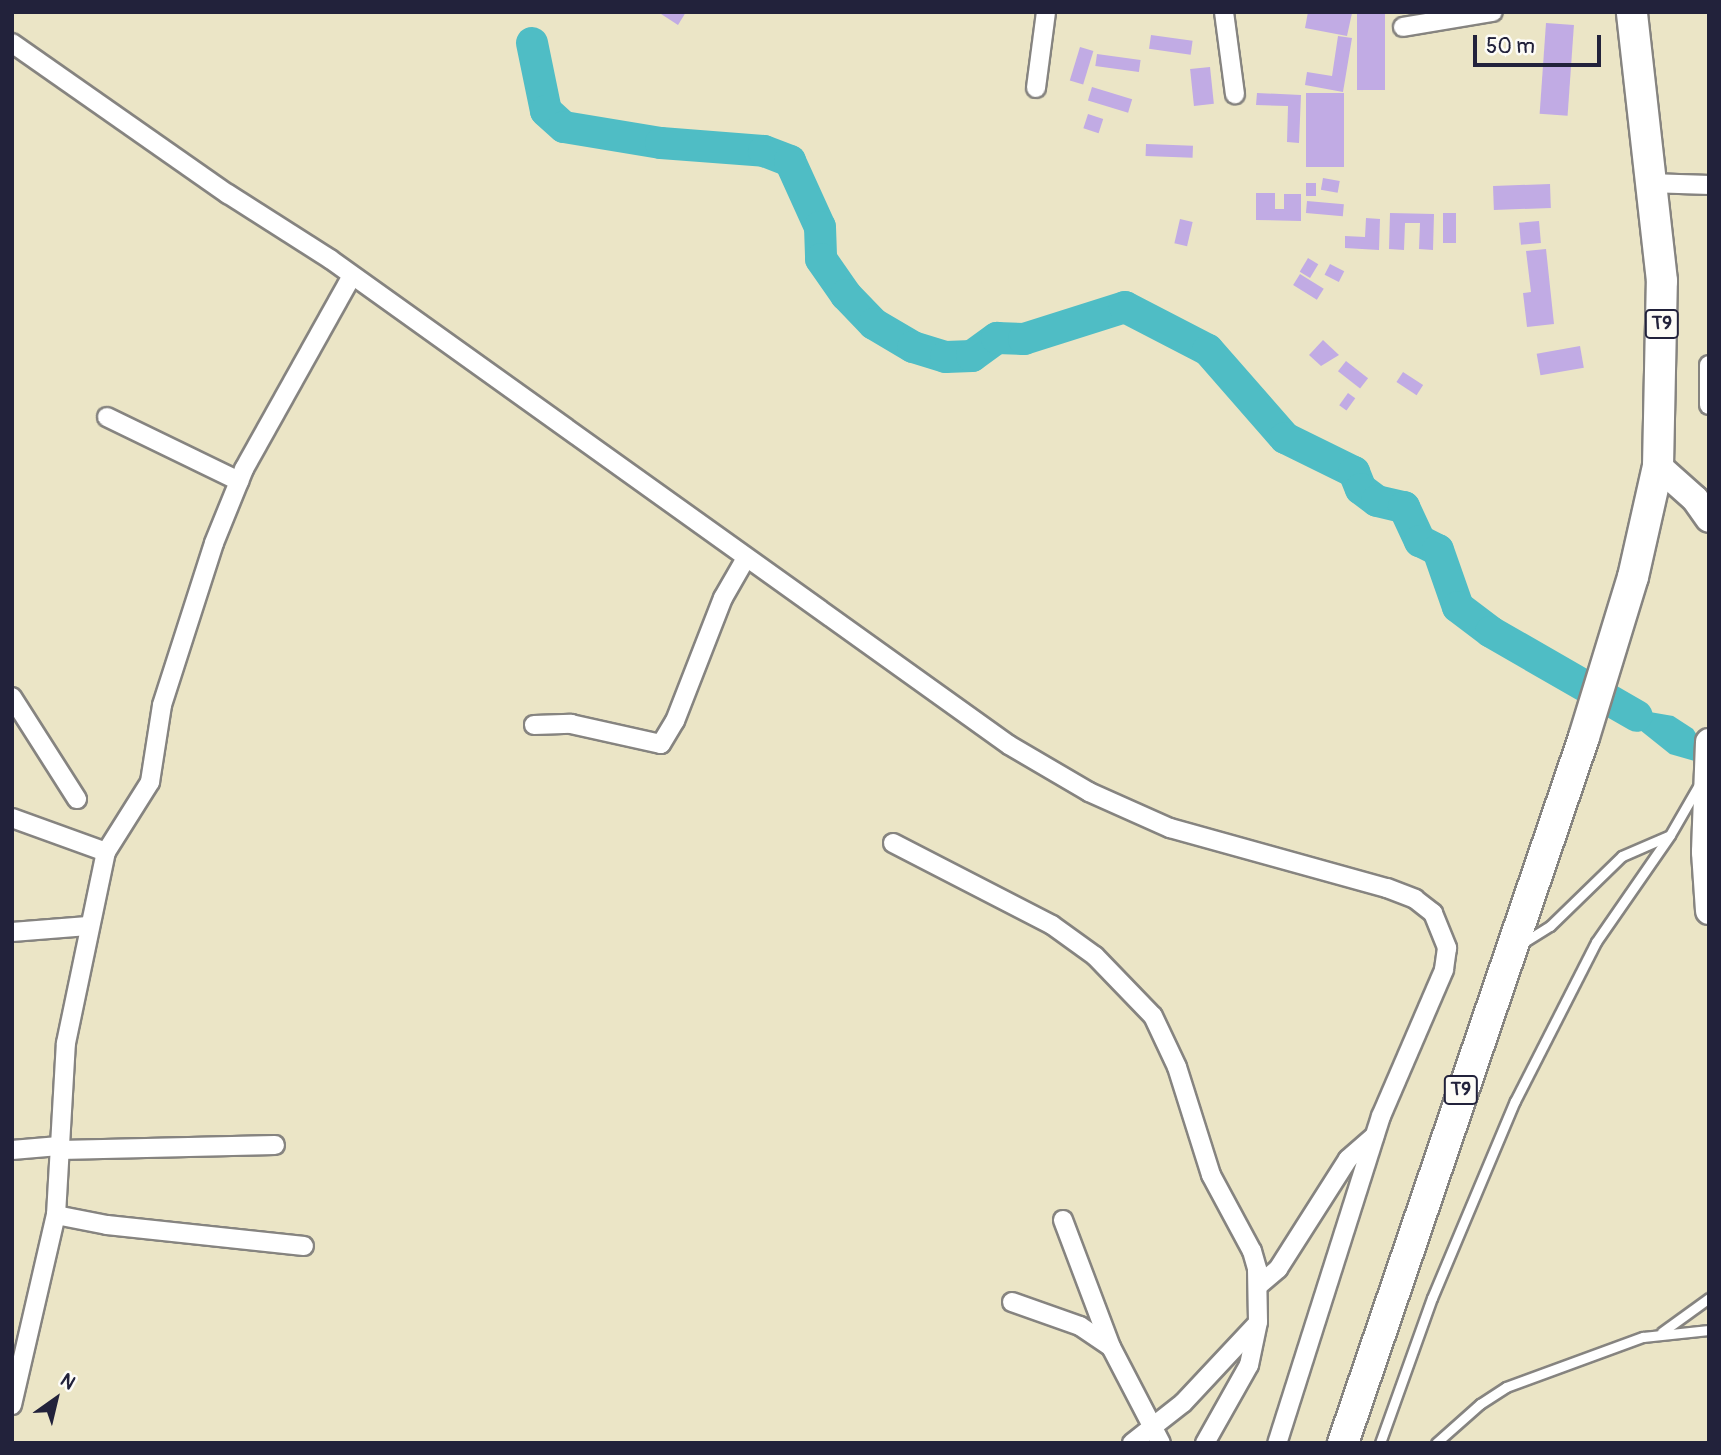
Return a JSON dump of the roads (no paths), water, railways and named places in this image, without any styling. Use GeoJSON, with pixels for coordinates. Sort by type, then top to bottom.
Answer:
{"type":"FeatureCollection","features":[{"type":"Feature","properties":{"kind":"highway","name":"T9"},"geometry":{"type":"LineString","coordinates":[[1343,1443],[1618,632],[1658,466],[1662,281],[1632,12]]}},
{"type":"Feature","properties":{"kind":"main road"},"geometry":{"type":"LineString","coordinates":[[1658,466],[1695,499],[1709,519]]}},
{"type":"Feature","properties":{"kind":"main road"},"geometry":{"type":"LineString","coordinates":[[1709,742],[1709,911]]}},
{"type":"Feature","properties":{"kind":"street"},"geometry":{"type":"LineString","coordinates":[[1036,88],[1046,12]]}},
{"type":"Feature","properties":{"kind":"street"},"geometry":{"type":"LineString","coordinates":[[1224,12],[1235,94]]}},
{"type":"Feature","properties":{"kind":"street"},"geometry":{"type":"LineString","coordinates":[[1404,27],[1493,12]]}},
{"type":"Feature","properties":{"kind":"street"},"geometry":{"type":"LineString","coordinates":[[12,43],[352,276],[690,513],[746,558],[1009,745],[1089,792],[1170,828],[1387,888],[1415,899],[1433,913],[1447,948],[1444,970],[1374,1136],[1277,1443]]}},
{"type":"Feature","properties":{"kind":"street"},"geometry":{"type":"LineString","coordinates":[[1649,183],[1709,184]]}},
{"type":"Feature","properties":{"kind":"street"},"geometry":{"type":"LineString","coordinates":[[12,1405],[20,1338],[56,1215],[63,1069],[88,926],[106,852],[150,782],[162,705],[239,481],[352,276]]}},
{"type":"Feature","properties":{"kind":"street"},"geometry":{"type":"LineString","coordinates":[[1709,365],[1709,405]]}},
{"type":"Feature","properties":{"kind":"street"},"geometry":{"type":"LineString","coordinates":[[107,417],[239,481]]}},
{"type":"Feature","properties":{"kind":"street"},"geometry":{"type":"LineString","coordinates":[[534,724],[571,724],[661,744],[675,721],[723,598],[746,558]]}},
{"type":"Feature","properties":{"kind":"street"},"geometry":{"type":"LineString","coordinates":[[12,697],[77,799]]}},
{"type":"Feature","properties":{"kind":"street"},"geometry":{"type":"LineString","coordinates":[[12,818],[106,852]]}},
{"type":"Feature","properties":{"kind":"street"},"geometry":{"type":"LineString","coordinates":[[893,844],[1052,925],[1095,956],[1139,997],[1177,1068],[1211,1175],[1252,1251],[1259,1285],[1258,1322],[1250,1365],[1205,1443]]}},
{"type":"Feature","properties":{"kind":"street"},"geometry":{"type":"LineString","coordinates":[[12,932],[88,926]]}},
{"type":"Feature","properties":{"kind":"street"},"geometry":{"type":"LineString","coordinates":[[1259,1285],[1278,1269],[1348,1159],[1374,1136]]}},
{"type":"Feature","properties":{"kind":"street"},"geometry":{"type":"LineString","coordinates":[[12,1150],[275,1145]]}},
{"type":"Feature","properties":{"kind":"street"},"geometry":{"type":"LineString","coordinates":[[56,1215],[107,1225],[304,1246]]}},
{"type":"Feature","properties":{"kind":"street"},"geometry":{"type":"LineString","coordinates":[[1063,1220],[1091,1284],[1111,1347],[1135,1388],[1150,1428],[1161,1443]]}},
{"type":"Feature","properties":{"kind":"street"},"geometry":{"type":"LineString","coordinates":[[1012,1302],[1080,1326],[1111,1347]]}},
{"type":"Feature","properties":{"kind":"street"},"geometry":{"type":"LineString","coordinates":[[1132,1443],[1198,1389],[1258,1322]]}},
{"type":"Feature","properties":{"kind":"lane"},"geometry":{"type":"LineString","coordinates":[[1380,1443],[1432,1298],[1515,1101],[1584,962],[1624,896],[1670,835],[1707,770]]}},
{"type":"Feature","properties":{"kind":"lane"},"geometry":{"type":"LineString","coordinates":[[1510,950],[1550,926],[1622,856],[1670,835]]}},
{"type":"Feature","properties":{"kind":"lane"},"geometry":{"type":"LineString","coordinates":[[1436,1443],[1480,1404],[1506,1387],[1662,1332],[1709,1298]]}},
{"type":"Feature","properties":{"kind":"lane"},"geometry":{"type":"LineString","coordinates":[[1662,1332],[1709,1330]]}},
{"type":"Feature","properties":{"kind":"water"},"geometry":{"type":"Polygon","coordinates":[[[1644,711],[1673,716],[1693,729],[1700,740],[1698,762],[1670,754],[1630,722],[1644,711]]]}},
{"type":"Feature","properties":{"kind":"waterway"},"geometry":{"type":"LineString","coordinates":[[532,43],[546,111],[564,127],[661,143],[764,151],[790,161],[820,227],[821,259],[846,295],[874,324],[913,347],[946,357],[972,356],[997,338],[1024,339],[1125,307],[1208,350],[1285,438],[1354,472],[1361,489],[1377,501],[1404,507],[1420,541],[1438,550],[1458,607],[1491,632],[1637,716]]}}]}
